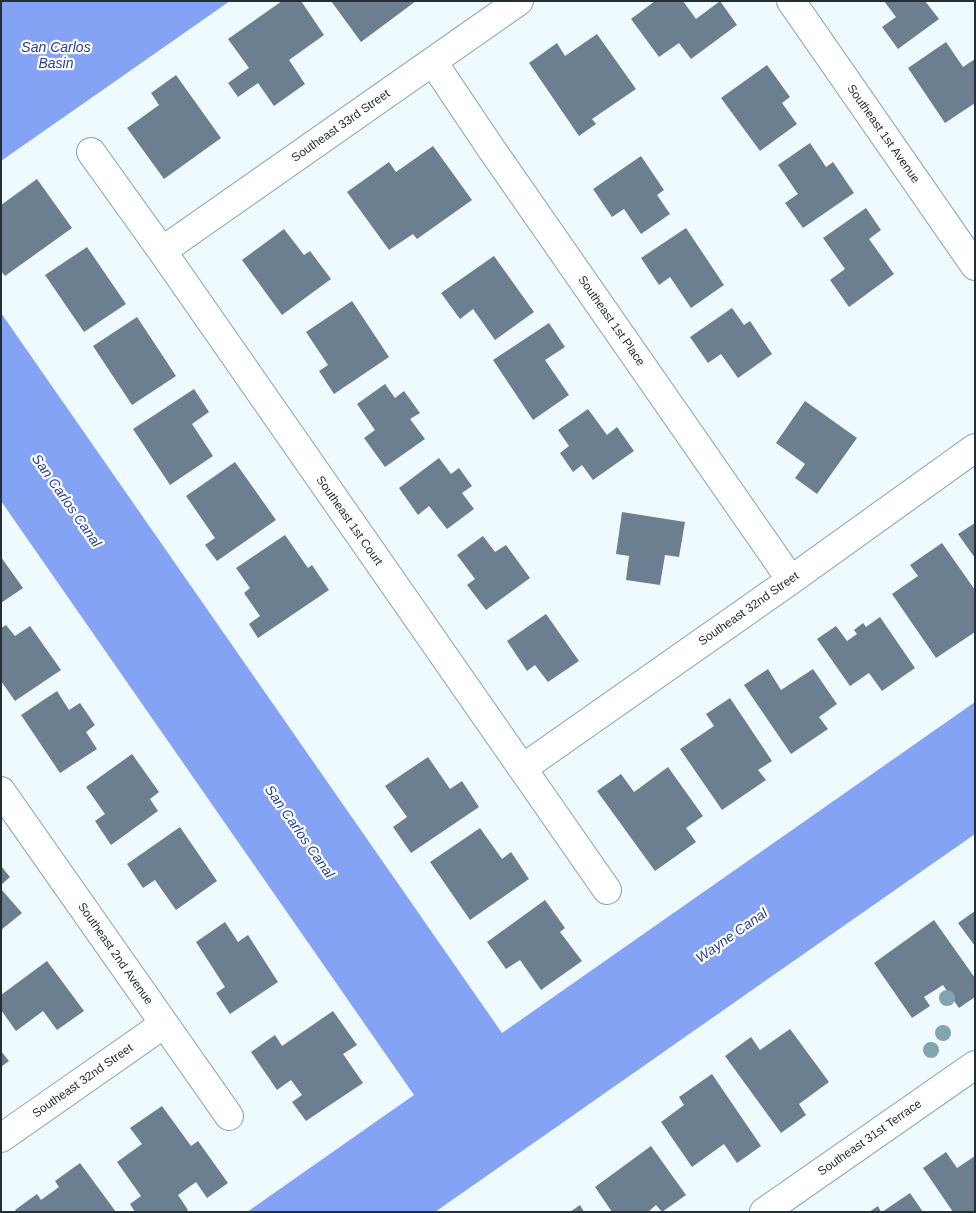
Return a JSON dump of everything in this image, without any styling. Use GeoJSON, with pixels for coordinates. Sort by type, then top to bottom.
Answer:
{"type":"FeatureCollection","features":[{"type":"Feature","properties":{"kind":"street","name":"Southeast 33rd Street"},"geometry":{"type":"LineString","coordinates":[[162,251],[519,1]]}},
{"type":"Feature","properties":{"kind":"street","name":"Southeast 1st Avenue"},"geometry":{"type":"LineString","coordinates":[[791,1],[975,266]]}},
{"type":"Feature","properties":{"kind":"street","name":"Southeast 1st Place"},"geometry":{"type":"LineString","coordinates":[[433,62],[791,580]]}},
{"type":"Feature","properties":{"kind":"street","name":"Southeast 1st Court"},"geometry":{"type":"LineString","coordinates":[[91,152],[607,890]]}},
{"type":"Feature","properties":{"kind":"street","name":"Southeast 32nd Street"},"geometry":{"type":"LineString","coordinates":[[523,768],[975,448]]}},
{"type":"Feature","properties":{"kind":"street","name":"Southeast 2nd Avenue"},"geometry":{"type":"LineString","coordinates":[[1,791],[229,1116]]}},
{"type":"Feature","properties":{"kind":"street","name":"Southeast 32nd Street"},"geometry":{"type":"LineString","coordinates":[[1,1138],[164,1024]]}},
{"type":"Feature","properties":{"kind":"street","name":"Southeast 31st Terrace"},"geometry":{"type":"LineString","coordinates":[[764,1212],[975,1065]]}},
{"type":"Feature","properties":{"kind":"water","name":"San Carlos Basin"},"geometry":{"type":"Polygon","coordinates":[[[1,1],[230,1],[1,161],[1,1]]]}},
{"type":"Feature","properties":{"kind":"water"},"geometry":{"type":"Polygon","coordinates":[[[1,313],[502,1033],[975,702],[975,834],[435,1212],[247,1212],[414,1095],[1,501],[1,313]]]}},
{"type":"Feature","properties":{"kind":"building"},"geometry":{"type":"Polygon","coordinates":[[[282,1],[301,1],[324,35],[289,60],[305,84],[274,106],[258,83],[238,97],[228,83],[249,68],[228,39],[282,1]]]}},
{"type":"Feature","properties":{"kind":"building"},"geometry":{"type":"Polygon","coordinates":[[[331,1],[416,1],[361,42],[331,1]]]}},
{"type":"Feature","properties":{"kind":"building"},"geometry":{"type":"Polygon","coordinates":[[[655,1],[683,1],[696,19],[720,1],[737,25],[691,59],[679,43],[659,57],[631,19],[655,1]]]}},
{"type":"Feature","properties":{"kind":"building"},"geometry":{"type":"Polygon","coordinates":[[[884,1],[925,1],[939,19],[898,49],[882,27],[896,17],[884,1]]]}},
{"type":"Feature","properties":{"kind":"building"},"geometry":{"type":"Polygon","coordinates":[[[597,34],[636,89],[592,119],[596,124],[579,136],[529,63],[557,43],[565,56],[597,34]]]}},
{"type":"Feature","properties":{"kind":"building"},"geometry":{"type":"Polygon","coordinates":[[[946,42],[963,67],[975,59],[975,103],[945,123],[908,68],[946,42]]]}},
{"type":"Feature","properties":{"kind":"building"},"geometry":{"type":"Polygon","coordinates":[[[767,65],[790,97],[782,103],[797,124],[760,151],[721,98],[767,65]]]}},
{"type":"Feature","properties":{"kind":"building"},"geometry":{"type":"Polygon","coordinates":[[[176,75],[221,138],[164,179],[127,128],[159,105],[151,93],[176,75]]]}},
{"type":"Feature","properties":{"kind":"building"},"geometry":{"type":"Polygon","coordinates":[[[810,143],[826,167],[833,162],[854,193],[803,228],[785,203],[798,194],[778,165],[810,143]]]}},
{"type":"Feature","properties":{"kind":"building"},"geometry":{"type":"Polygon","coordinates":[[[433,146],[472,200],[417,239],[413,234],[389,250],[347,192],[389,162],[396,172],[433,146]]]}},
{"type":"Feature","properties":{"kind":"building"},"geometry":{"type":"Polygon","coordinates":[[[641,156],[664,190],[657,195],[670,214],[641,234],[624,209],[612,217],[593,189],[641,156]]]}},
{"type":"Feature","properties":{"kind":"building"},"geometry":{"type":"Polygon","coordinates":[[[37,179],[72,228],[5,276],[1,271],[1,205],[37,179]]]}},
{"type":"Feature","properties":{"kind":"building"},"geometry":{"type":"Polygon","coordinates":[[[866,208],[881,230],[869,239],[894,274],[849,307],[830,280],[845,269],[823,238],[866,208]]]}},
{"type":"Feature","properties":{"kind":"building"},"geometry":{"type":"Polygon","coordinates":[[[686,228],[724,285],[691,308],[670,277],[659,285],[641,258],[686,228]]]}},
{"type":"Feature","properties":{"kind":"building"},"geometry":{"type":"Polygon","coordinates":[[[284,229],[304,255],[310,251],[331,279],[282,315],[242,260],[284,229]]]}},
{"type":"Feature","properties":{"kind":"building"},"geometry":{"type":"Polygon","coordinates":[[[87,247],[126,304],[84,332],[45,275],[87,247]]]}},
{"type":"Feature","properties":{"kind":"building"},"geometry":{"type":"Polygon","coordinates":[[[494,256],[534,312],[495,340],[473,309],[460,319],[441,293],[494,256]]]}},
{"type":"Feature","properties":{"kind":"building"},"geometry":{"type":"Polygon","coordinates":[[[352,301],[389,357],[334,394],[319,371],[328,365],[306,332],[352,301]]]}},
{"type":"Feature","properties":{"kind":"building"},"geometry":{"type":"Polygon","coordinates":[[[732,308],[744,325],[750,321],[772,354],[738,378],[721,354],[708,363],[690,337],[732,308]]]}},
{"type":"Feature","properties":{"kind":"building"},"geometry":{"type":"Polygon","coordinates":[[[137,317],[176,376],[132,405],[93,346],[137,317]]]}},
{"type":"Feature","properties":{"kind":"building"},"geometry":{"type":"Polygon","coordinates":[[[549,323],[565,347],[545,360],[569,395],[533,420],[493,360],[549,323]]]}},
{"type":"Feature","properties":{"kind":"building"},"geometry":{"type":"Polygon","coordinates":[[[385,384],[395,398],[404,391],[420,413],[410,419],[425,439],[385,467],[364,438],[375,430],[357,404],[385,384]]]}},
{"type":"Feature","properties":{"kind":"building"},"geometry":{"type":"Polygon","coordinates":[[[194,389],[209,412],[192,424],[213,456],[170,485],[133,429],[194,389]]]}},
{"type":"Feature","properties":{"kind":"building"},"geometry":{"type":"Polygon","coordinates":[[[805,401],[857,438],[817,494],[795,478],[805,464],[776,443],[805,401]]]}},
{"type":"Feature","properties":{"kind":"building"},"geometry":{"type":"Polygon","coordinates":[[[588,409],[607,435],[617,427],[634,451],[593,480],[582,465],[573,472],[560,453],[569,446],[558,430],[588,409]]]}},
{"type":"Feature","properties":{"kind":"building"},"geometry":{"type":"Polygon","coordinates":[[[439,458],[451,474],[459,468],[472,486],[462,493],[474,509],[447,529],[429,506],[418,515],[399,488],[439,458]]]}},
{"type":"Feature","properties":{"kind":"building"},"geometry":{"type":"Polygon","coordinates":[[[235,462],[276,520],[217,561],[205,545],[215,538],[186,496],[235,462]]]}},
{"type":"Feature","properties":{"kind":"building"},"geometry":{"type":"Polygon","coordinates":[[[622,512],[685,522],[679,557],[665,555],[660,585],[626,580],[629,556],[616,554],[622,512]]]}},
{"type":"Feature","properties":{"kind":"building"},"geometry":{"type":"Polygon","coordinates":[[[975,523],[975,558],[958,534],[975,523]]]}},
{"type":"Feature","properties":{"kind":"building"},"geometry":{"type":"Polygon","coordinates":[[[285,535],[308,568],[312,565],[329,590],[258,638],[249,624],[260,616],[244,593],[250,588],[236,568],[285,535]]]}},
{"type":"Feature","properties":{"kind":"building"},"geometry":{"type":"Polygon","coordinates":[[[483,536],[495,552],[506,545],[530,578],[486,610],[467,585],[475,579],[457,555],[483,536]]]}},
{"type":"Feature","properties":{"kind":"building"},"geometry":{"type":"Polygon","coordinates":[[[942,543],[975,590],[975,632],[936,658],[892,594],[918,576],[910,565],[942,543]]]}},
{"type":"Feature","properties":{"kind":"building"},"geometry":{"type":"Polygon","coordinates":[[[1,557],[23,588],[1,603],[1,557]]]}},
{"type":"Feature","properties":{"kind":"building"},"geometry":{"type":"Polygon","coordinates":[[[546,614],[579,661],[548,682],[535,665],[527,671],[507,641],[546,614]]]}},
{"type":"Feature","properties":{"kind":"building"},"geometry":{"type":"Polygon","coordinates":[[[880,617],[915,668],[882,691],[869,673],[850,686],[817,639],[836,626],[847,641],[857,634],[854,630],[863,623],[866,627],[880,617]]]}},
{"type":"Feature","properties":{"kind":"building"},"geometry":{"type":"Polygon","coordinates":[[[6,625],[15,636],[30,626],[61,670],[15,701],[1,681],[1,628],[6,625]]]}},
{"type":"Feature","properties":{"kind":"building"},"geometry":{"type":"Polygon","coordinates":[[[768,669],[781,690],[813,669],[837,704],[819,717],[828,729],[791,754],[744,685],[768,669]]]}},
{"type":"Feature","properties":{"kind":"building"},"geometry":{"type":"Polygon","coordinates":[[[57,691],[69,710],[80,703],[95,725],[86,732],[97,749],[60,773],[21,715],[57,691]]]}},
{"type":"Feature","properties":{"kind":"building"},"geometry":{"type":"Polygon","coordinates":[[[730,698],[772,761],[758,770],[766,780],[722,810],[680,749],[714,726],[706,714],[730,698]]]}},
{"type":"Feature","properties":{"kind":"building"},"geometry":{"type":"Polygon","coordinates":[[[132,754],[159,792],[150,799],[158,811],[111,845],[95,821],[105,814],[86,787],[132,754]]]}},
{"type":"Feature","properties":{"kind":"building"},"geometry":{"type":"Polygon","coordinates":[[[428,757],[450,789],[462,781],[479,807],[411,853],[393,827],[407,817],[385,786],[428,757]]]}},
{"type":"Feature","properties":{"kind":"building"},"geometry":{"type":"Polygon","coordinates":[[[668,767],[703,816],[686,828],[696,842],[655,871],[597,791],[621,774],[634,792],[668,767]]]}},
{"type":"Feature","properties":{"kind":"building"},"geometry":{"type":"Polygon","coordinates":[[[180,827],[217,881],[176,910],[155,880],[143,888],[127,864],[180,827]]]}},
{"type":"Feature","properties":{"kind":"building"},"geometry":{"type":"Polygon","coordinates":[[[480,828],[502,859],[511,852],[529,879],[470,920],[430,862],[480,828]]]}},
{"type":"Feature","properties":{"kind":"building"},"geometry":{"type":"Polygon","coordinates":[[[1,866],[10,877],[1,885],[1,866]]]}},
{"type":"Feature","properties":{"kind":"building"},"geometry":{"type":"Polygon","coordinates":[[[1,889],[22,913],[1,930],[1,889]]]}},
{"type":"Feature","properties":{"kind":"building"},"geometry":{"type":"Polygon","coordinates":[[[545,900],[565,928],[560,932],[582,961],[541,990],[520,960],[506,969],[487,942],[545,900]]]}},
{"type":"Feature","properties":{"kind":"building"},"geometry":{"type":"Polygon","coordinates":[[[975,911],[975,946],[958,923],[975,911]]]}},
{"type":"Feature","properties":{"kind":"building"},"geometry":{"type":"Polygon","coordinates":[[[934,920],[975,978],[975,997],[959,1008],[943,985],[924,997],[930,1006],[912,1018],[874,963],[934,920]]]}},
{"type":"Feature","properties":{"kind":"building"},"geometry":{"type":"Polygon","coordinates":[[[225,922],[238,942],[248,935],[278,982],[230,1014],[216,993],[225,987],[196,942],[225,922]]]}},
{"type":"Feature","properties":{"kind":"building"},"geometry":{"type":"Polygon","coordinates":[[[47,961],[84,1011],[57,1030],[43,1011],[16,1031],[1,1010],[1,995],[47,961]]]}},
{"type":"Feature","properties":{"kind":"building"},"geometry":{"type":"Polygon","coordinates":[[[333,1011],[357,1045],[343,1054],[363,1083],[306,1121],[292,1102],[302,1095],[291,1080],[277,1090],[251,1052],[275,1035],[282,1046],[333,1011]]]}},
{"type":"Feature","properties":{"kind":"building"},"geometry":{"type":"Polygon","coordinates":[[[790,1029],[829,1082],[799,1104],[806,1115],[781,1133],[725,1056],[751,1037],[760,1050],[790,1029]]]}},
{"type":"Feature","properties":{"kind":"building"},"geometry":{"type":"Polygon","coordinates":[[[1,1051],[9,1061],[1,1067],[1,1051]]]}},
{"type":"Feature","properties":{"kind":"building"},"geometry":{"type":"Polygon","coordinates":[[[712,1074],[761,1146],[737,1163],[724,1144],[692,1167],[661,1122],[684,1105],[679,1097],[712,1074]]]}},
{"type":"Feature","properties":{"kind":"building"},"geometry":{"type":"Polygon","coordinates":[[[162,1106],[191,1146],[198,1141],[228,1183],[207,1198],[196,1182],[178,1195],[188,1210],[186,1212],[135,1212],[130,1204],[141,1196],[117,1162],[142,1144],[130,1128],[162,1106]]]}},
{"type":"Feature","properties":{"kind":"building"},"geometry":{"type":"Polygon","coordinates":[[[651,1146],[686,1195],[662,1212],[656,1205],[648,1212],[612,1212],[595,1187],[651,1146]]]}},
{"type":"Feature","properties":{"kind":"building"},"geometry":{"type":"Polygon","coordinates":[[[946,1152],[957,1168],[975,1156],[975,1212],[953,1212],[923,1168],[946,1152]]]}},
{"type":"Feature","properties":{"kind":"building"},"geometry":{"type":"Polygon","coordinates":[[[80,1163],[116,1212],[17,1212],[15,1210],[37,1194],[41,1200],[59,1187],[55,1181],[80,1163]]]}},
{"type":"Feature","properties":{"kind":"building"},"geometry":{"type":"Polygon","coordinates":[[[910,1193],[923,1212],[882,1212],[910,1193]]]}},
{"type":"Feature","properties":{"kind":"building"},"geometry":{"type":"Polygon","coordinates":[[[580,1205],[584,1212],[570,1212],[580,1205]]]}},
{"type":"Feature","properties":{"kind":"building"},"geometry":{"type":"Polygon","coordinates":[[[878,1206],[881,1212],[869,1212],[878,1206]]]}},
{"type":"Feature","properties":{"kind":"water label","name":"San Carlos Canal"},"geometry":{"type":"Point","coordinates":[66,501]}},
{"type":"Feature","properties":{"kind":"water label","name":"San Carlos Canal"},"geometry":{"type":"Point","coordinates":[299,832]}},
{"type":"Feature","properties":{"kind":"water label","name":"Wayne Canal"},"geometry":{"type":"Point","coordinates":[732,936]}}]}
